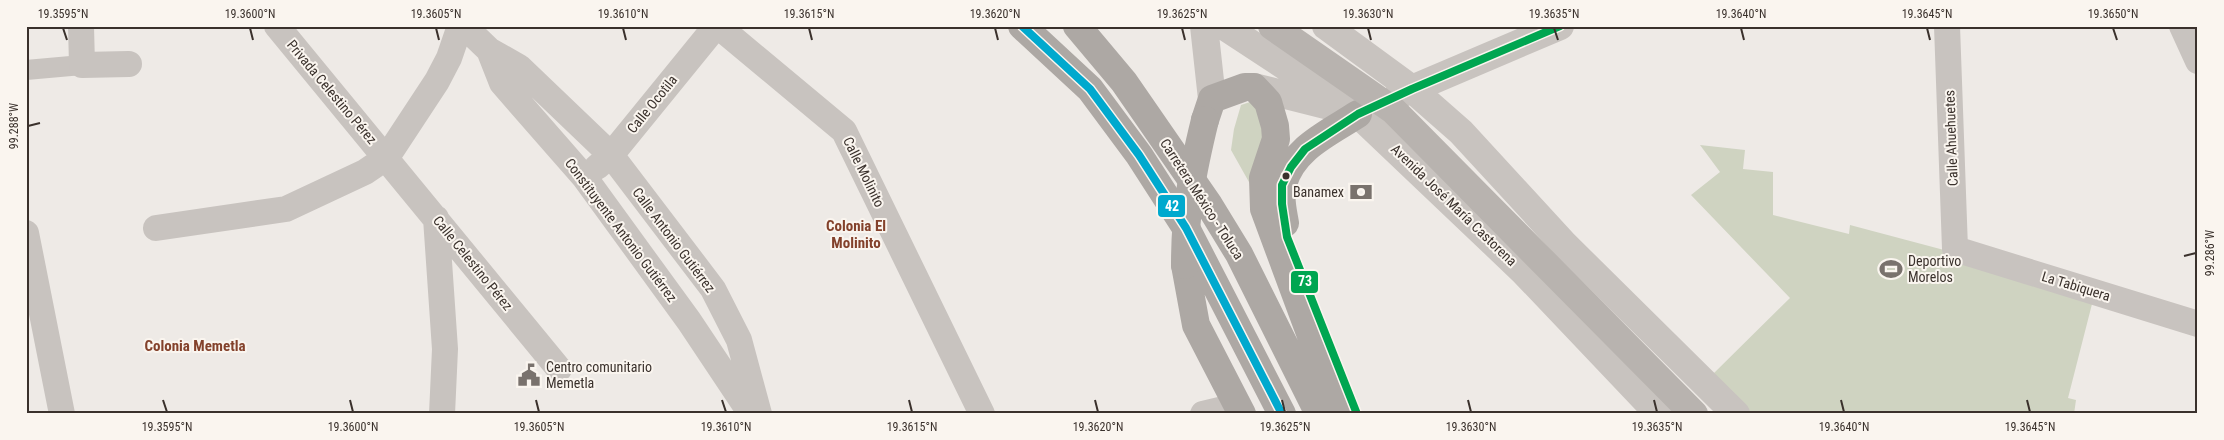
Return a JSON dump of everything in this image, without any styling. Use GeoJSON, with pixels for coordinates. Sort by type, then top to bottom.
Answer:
{"type":"FeatureCollection","features":[{"type":"Feature","properties":{"kind":"main road","name":"Carretera México - Toluca"},"geometry":{"type":"LineString","coordinates":[[1022,26],[1090,89],[1139,155],[1186,228],[1282,414]]}},
{"type":"Feature","properties":{"kind":"main road","name":"Carretera México - Toluca"},"geometry":{"type":"LineString","coordinates":[[1077,26],[1124,82],[1209,204],[1239,254],[1319,414]]}},
{"type":"Feature","properties":{"kind":"main road","name":"Avenida José María Castorena"},"geometry":{"type":"LineString","coordinates":[[1272,26],[1393,110],[1694,414]]}},
{"type":"Feature","properties":{"kind":"main road"},"geometry":{"type":"LineString","coordinates":[[1223,412],[1196,325],[1185,265],[1185,221],[1190,182],[1208,110],[1245,87],[1254,88],[1268,102],[1275,126],[1276,140],[1263,178],[1264,209],[1340,414]]}},
{"type":"Feature","properties":{"kind":"main road"},"geometry":{"type":"LineString","coordinates":[[1357,414],[1287,237],[1282,204],[1282,185],[1291,166],[1305,149],[1358,114]]}},
{"type":"Feature","properties":{"kind":"street"},"geometry":{"type":"LineString","coordinates":[[81,26],[82,65]]}},
{"type":"Feature","properties":{"kind":"street","name":"Privada Celestino Pérez"},"geometry":{"type":"LineString","coordinates":[[277,26],[387,157]]}},
{"type":"Feature","properties":{"kind":"street"},"geometry":{"type":"LineString","coordinates":[[156,228],[286,209],[365,172],[387,157],[438,81],[449,58],[460,26]]}},
{"type":"Feature","properties":{"kind":"street","name":"Constituyente Antonio Gutiérrez"},"geometry":{"type":"LineString","coordinates":[[464,26],[489,50],[519,67],[611,155]]}},
{"type":"Feature","properties":{"kind":"street","name":"Calle Ocotila"},"geometry":{"type":"LineString","coordinates":[[585,178],[611,155],[717,26]]}},
{"type":"Feature","properties":{"kind":"street","name":"Calle Molinito"},"geometry":{"type":"LineString","coordinates":[[717,26],[844,131],[982,414]]}},
{"type":"Feature","properties":{"kind":"street"},"geometry":{"type":"LineString","coordinates":[[1204,26],[1208,110]]}},
{"type":"Feature","properties":{"kind":"street","name":"Avenida José María Castorena"},"geometry":{"type":"LineString","coordinates":[[1224,26],[1358,114],[1524,271],[1660,414]]}},
{"type":"Feature","properties":{"kind":"street"},"geometry":{"type":"LineString","coordinates":[[1326,26],[1412,89],[1461,132],[1560,240],[1736,414]]}},
{"type":"Feature","properties":{"kind":"street"},"geometry":{"type":"LineString","coordinates":[[1254,88],[1358,114],[1560,26]]}},
{"type":"Feature","properties":{"kind":"street","name":"Calle Ahuehuetes"},"geometry":{"type":"LineString","coordinates":[[1947,26],[1955,249]]}},
{"type":"Feature","properties":{"kind":"street"},"geometry":{"type":"LineString","coordinates":[[2182,26],[2198,60]]}},
{"type":"Feature","properties":{"kind":"street","name":"Constituyente Antonio Gutiérrez"},"geometry":{"type":"LineString","coordinates":[[489,50],[502,83],[585,178],[689,322],[751,414]]}},
{"type":"Feature","properties":{"kind":"street"},"geometry":{"type":"LineString","coordinates":[[26,70],[82,65],[130,64]]}},
{"type":"Feature","properties":{"kind":"street","name":"Calle Antonio Gutiérrez"},"geometry":{"type":"LineString","coordinates":[[611,155],[713,289],[739,340],[759,414]]}},
{"type":"Feature","properties":{"kind":"street","name":"Calle Celestino Pérez"},"geometry":{"type":"LineString","coordinates":[[387,157],[559,369]]}},
{"type":"Feature","properties":{"kind":"street"},"geometry":{"type":"LineString","coordinates":[[436,218],[445,349],[442,414]]}},
{"type":"Feature","properties":{"kind":"street"},"geometry":{"type":"LineString","coordinates":[[26,233],[62,414]]}},
{"type":"Feature","properties":{"kind":"street"},"geometry":{"type":"LineString","coordinates":[[1524,271],[1560,240]]}},
{"type":"Feature","properties":{"kind":"street","name":"La Tabiquera"},"geometry":{"type":"LineString","coordinates":[[1955,249],[2198,324]]}},
{"type":"Feature","properties":{"kind":"green space"},"geometry":{"type":"Polygon","coordinates":[[[1256,100],[1269,102],[1263,207],[1231,150],[1234,129],[1241,105],[1256,100]]]}},
{"type":"Feature","properties":{"kind":"green space","name":"Deportivo Morelos"},"geometry":{"type":"Polygon","coordinates":[[[1700,145],[1745,150],[1743,169],[1773,172],[1773,215],[1849,234],[1850,225],[1944,250],[2092,304],[2068,398],[2076,400],[2074,414],[1749,414],[1712,375],[1790,298],[1691,195],[1720,172],[1700,145]]]}},
{"type":"Feature","properties":{"kind":"transit line","name":"42"},"geometry":{"type":"LineString","coordinates":[[1022,26],[1090,89],[1139,155],[1186,228],[1282,414]]}},
{"type":"Feature","properties":{"kind":"transit line","name":"73"},"geometry":{"type":"LineString","coordinates":[[1357,414],[1287,237],[1282,204],[1282,185],[1291,167],[1305,149],[1358,114],[1560,26]]}},
{"type":"Feature","properties":{"kind":"place","name":"Banamex"},"geometry":{"type":"Point","coordinates":[1361,192]}},
{"type":"Feature","properties":{"kind":"place","name":"Deportivo Morelos"},"geometry":{"type":"Point","coordinates":[1891,269]}},
{"type":"Feature","properties":{"kind":"place","name":"Centro comunitario Memetla"},"geometry":{"type":"Point","coordinates":[529,375]}},
{"type":"Feature","properties":{"kind":"district","name":"Colonia El Molinito"},"geometry":{"type":"Point","coordinates":[856,234]}},
{"type":"Feature","properties":{"kind":"district","name":"Colonia Memetla"},"geometry":{"type":"Point","coordinates":[195,346]}}]}
